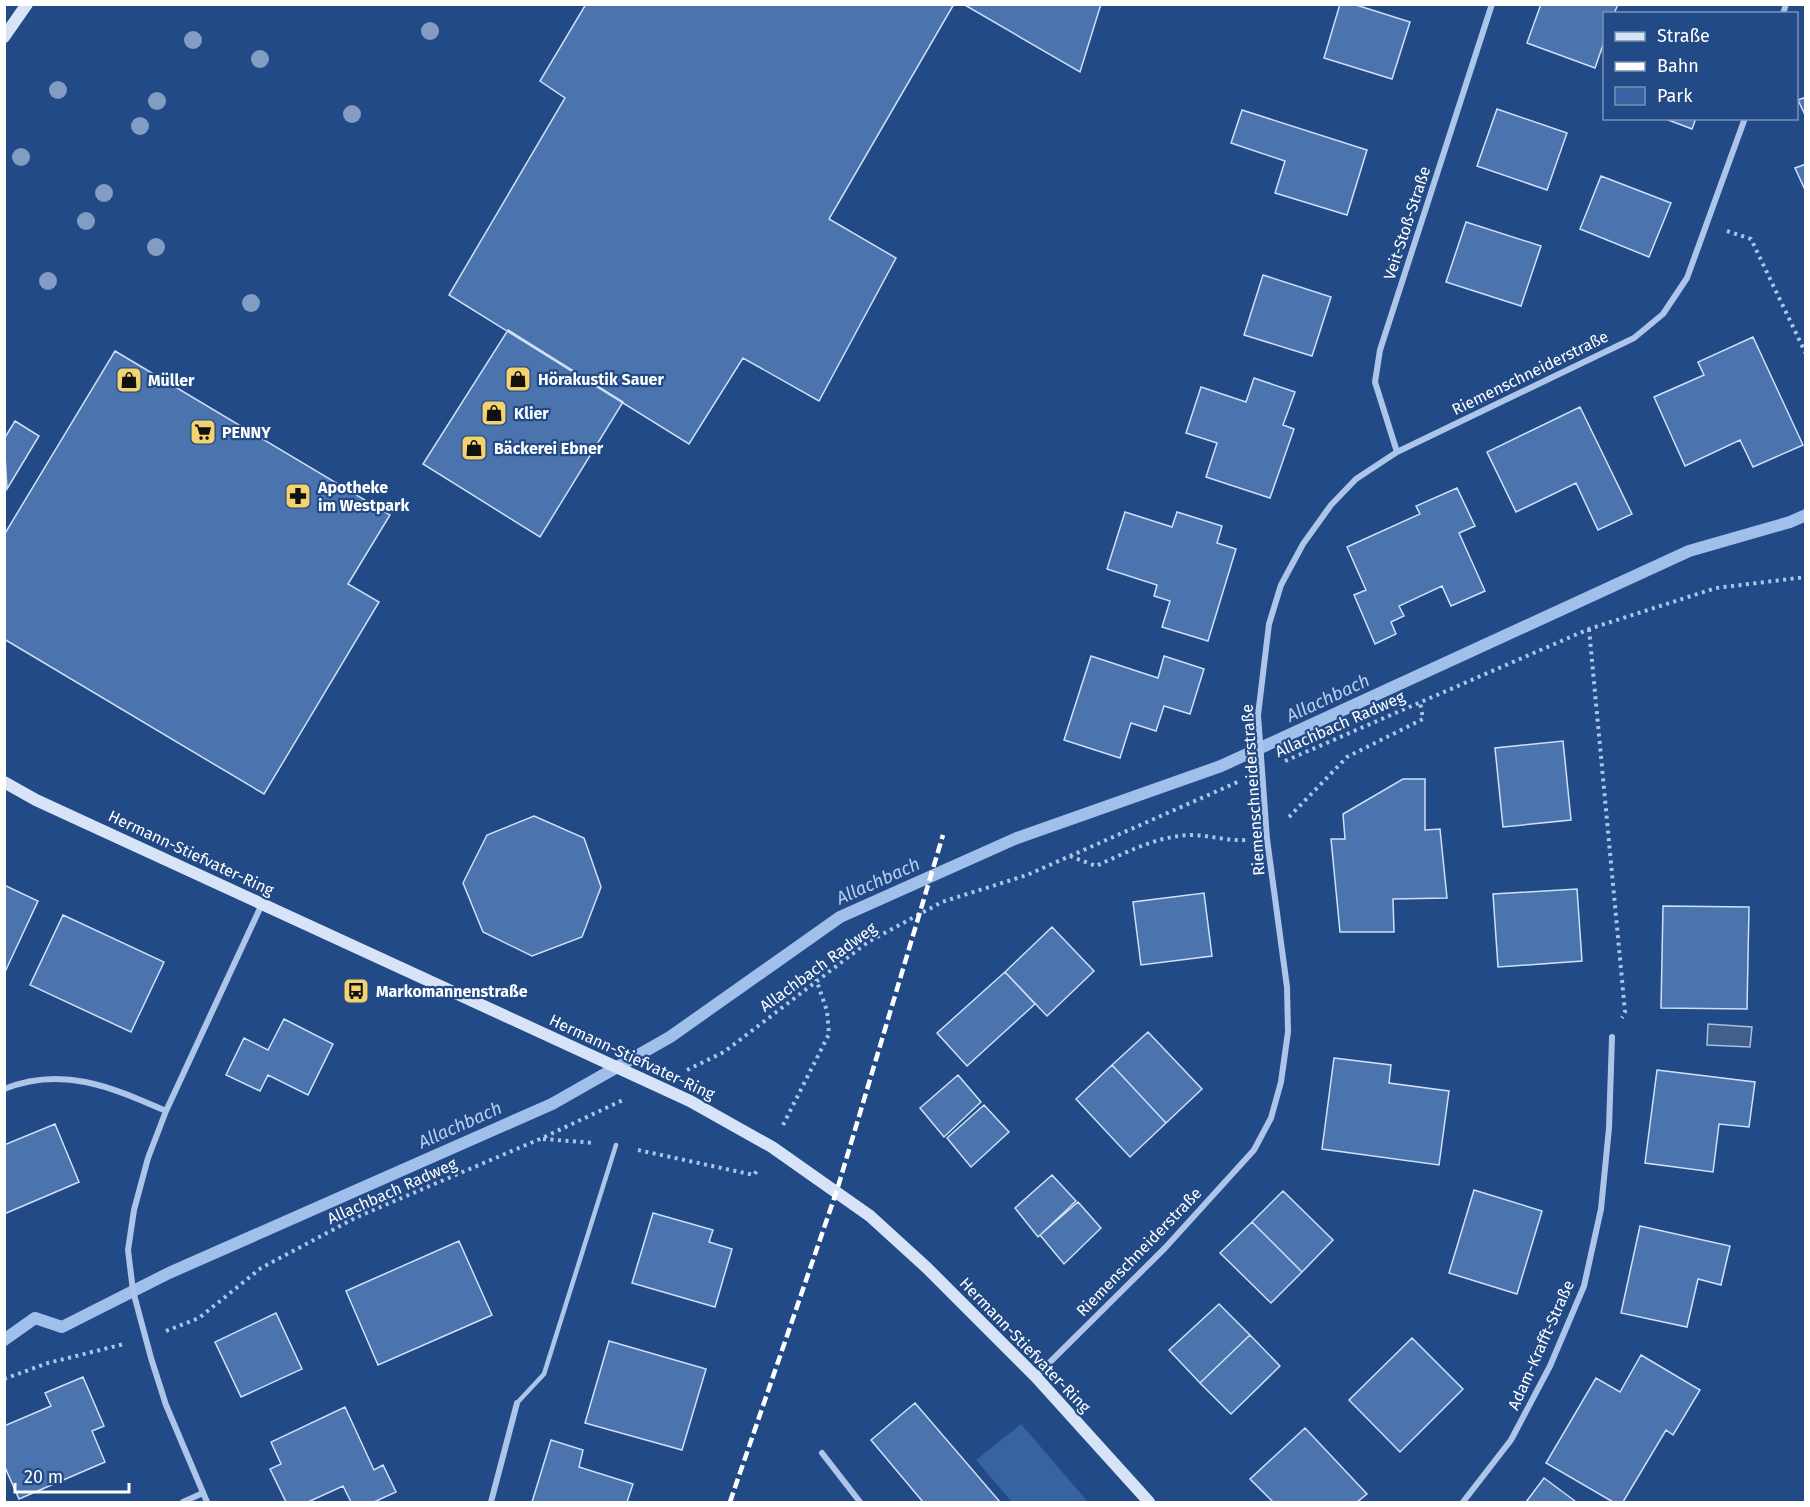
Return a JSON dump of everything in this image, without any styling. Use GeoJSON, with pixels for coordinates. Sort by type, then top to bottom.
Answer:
{"type":"FeatureCollection","features":[{"type":"Feature","properties":{"kind":"street"},"geometry":{"type":"LineString","coordinates":[[4,37],[27,4]]}},
{"type":"Feature","properties":{"kind":"street","name":"Veit-Stoß-Straße"},"geometry":{"type":"LineString","coordinates":[[1397,452],[1375,382],[1380,350],[1492,4]]}},
{"type":"Feature","properties":{"kind":"street","name":"Riemenschneiderstraße"},"geometry":{"type":"LineString","coordinates":[[1036,1377],[1165,1248],[1254,1150],[1271,1118],[1281,1082],[1288,1032],[1287,987],[1266,816],[1258,715],[1269,624],[1281,585],[1303,544],[1331,505],[1356,479],[1397,452],[1634,338],[1663,314],[1687,278],[1744,120]]}},
{"type":"Feature","properties":{"kind":"street","name":"Hermann-Stiefvater-Ring"},"geometry":{"type":"LineString","coordinates":[[4,782],[36,800],[690,1101],[772,1147],[837,1190],[870,1216],[927,1268],[1036,1377],[1149,1503]]}},
{"type":"Feature","properties":{"kind":"street"},"geometry":{"type":"LineString","coordinates":[[207,1503],[166,1405],[133,1291],[128,1250],[134,1210],[148,1158],[166,1111],[262,904]]}},
{"type":"Feature","properties":{"kind":"street","name":"Adam-Krafft-Straße"},"geometry":{"type":"LineString","coordinates":[[1463,1503],[1511,1440],[1550,1366],[1584,1286],[1602,1209],[1610,1128],[1612,1037]]}},
{"type":"Feature","properties":{"kind":"street"},"geometry":{"type":"LineString","coordinates":[[4,1089],[15,1085],[65,1078],[104,1085],[166,1111]]}},
{"type":"Feature","properties":{"kind":"street"},"geometry":{"type":"LineString","coordinates":[[491,1503],[517,1403]]}},
{"type":"Feature","properties":{"kind":"street"},"geometry":{"type":"LineString","coordinates":[[822,1453],[860,1503]]}},
{"type":"Feature","properties":{"kind":"street"},"geometry":{"type":"LineString","coordinates":[[183,1503],[203,1492]]}},
{"type":"Feature","properties":{"kind":"lane"},"geometry":{"type":"LineString","coordinates":[[517,1403],[544,1374],[616,1145]]}},
{"type":"Feature","properties":{"kind":"path"},"geometry":{"type":"LineString","coordinates":[[1707,224],[1751,239],[1806,354]]}},
{"type":"Feature","properties":{"kind":"path","name":"Allachbach Radweg"},"geometry":{"type":"LineString","coordinates":[[1277,765],[1589,629],[1716,588],[1806,578]]}},
{"type":"Feature","properties":{"kind":"path"},"geometry":{"type":"LineString","coordinates":[[1589,629],[1625,1012],[1612,1037]]}},
{"type":"Feature","properties":{"kind":"path","name":"Allachbach Radweg"},"geometry":{"type":"LineString","coordinates":[[683,1071],[724,1052],[816,979],[868,942],[942,902],[1027,875],[1244,779]]}},
{"type":"Feature","properties":{"kind":"path"},"geometry":{"type":"LineString","coordinates":[[540,1139],[616,1145],[754,1175],[772,1147],[829,1034],[827,1011],[816,979]]}},
{"type":"Feature","properties":{"kind":"path","name":"Allachbach Radweg"},"geometry":{"type":"LineString","coordinates":[[4,1379],[48,1363],[146,1339],[199,1318],[261,1268],[357,1217],[540,1139],[632,1095]]}},
{"type":"Feature","properties":{"kind":"green space"},"geometry":{"type":"Polygon","coordinates":[[[1021,1424],[1088,1502],[1012,1502],[976,1460],[1021,1424]]]}},
{"type":"Feature","properties":{"kind":"shaded area"},"geometry":{"type":"Polygon","coordinates":[[[1708,1024],[1752,1027],[1750,1047],[1707,1045],[1708,1024]]]}},
{"type":"Feature","properties":{"kind":"building"},"geometry":{"type":"Polygon","coordinates":[[[586,4],[954,4],[829,219],[896,258],[819,401],[743,358],[689,444],[449,295],[565,98],[540,81],[586,4]]]}},
{"type":"Feature","properties":{"kind":"building"},"geometry":{"type":"Polygon","coordinates":[[[963,4],[1101,4],[1080,72],[963,4]]]}},
{"type":"Feature","properties":{"kind":"building"},"geometry":{"type":"Polygon","coordinates":[[[1340,4],[1353,4],[1410,22],[1392,79],[1324,58],[1340,4]]]}},
{"type":"Feature","properties":{"kind":"building"},"geometry":{"type":"Polygon","coordinates":[[[1541,4],[1618,4],[1615,12],[1603,12],[1603,45],[1595,68],[1527,43],[1541,4]]]}},
{"type":"Feature","properties":{"kind":"building"},"geometry":{"type":"Polygon","coordinates":[[[1806,97],[1806,117],[1798,100],[1806,97]]]}},
{"type":"Feature","properties":{"kind":"building"},"geometry":{"type":"Polygon","coordinates":[[[1497,109],[1567,133],[1547,190],[1477,166],[1497,109]]]}},
{"type":"Feature","properties":{"kind":"building"},"geometry":{"type":"Polygon","coordinates":[[[1242,110],[1367,150],[1347,215],[1275,193],[1285,161],[1231,143],[1242,110]]]}},
{"type":"Feature","properties":{"kind":"building"},"geometry":{"type":"Polygon","coordinates":[[[1668,120],[1695,120],[1692,129],[1668,120]]]}},
{"type":"Feature","properties":{"kind":"building"},"geometry":{"type":"Polygon","coordinates":[[[1806,164],[1806,192],[1795,168],[1806,164]]]}},
{"type":"Feature","properties":{"kind":"building"},"geometry":{"type":"Polygon","coordinates":[[[1601,176],[1671,203],[1649,257],[1580,229],[1601,176]]]}},
{"type":"Feature","properties":{"kind":"building"},"geometry":{"type":"Polygon","coordinates":[[[1466,222],[1541,246],[1521,306],[1446,282],[1466,222]]]}},
{"type":"Feature","properties":{"kind":"building"},"geometry":{"type":"Polygon","coordinates":[[[1263,275],[1331,297],[1312,356],[1244,335],[1263,275]]]}},
{"type":"Feature","properties":{"kind":"building"},"geometry":{"type":"Polygon","coordinates":[[[508,330],[623,402],[540,537],[423,464],[508,330]]]}},
{"type":"Feature","properties":{"kind":"building"},"geometry":{"type":"Polygon","coordinates":[[[1753,337],[1803,445],[1753,467],[1740,440],[1685,466],[1654,397],[1704,375],[1698,362],[1753,337]]]}},
{"type":"Feature","properties":{"kind":"building"},"geometry":{"type":"Polygon","coordinates":[[[115,351],[390,515],[348,584],[379,602],[264,794],[4,639],[4,535],[115,351]]]}},
{"type":"Feature","properties":{"kind":"building"},"geometry":{"type":"Polygon","coordinates":[[[1254,378],[1295,392],[1283,425],[1294,429],[1270,498],[1206,477],[1217,443],[1186,433],[1201,387],[1246,402],[1254,378]]]}},
{"type":"Feature","properties":{"kind":"building"},"geometry":{"type":"Polygon","coordinates":[[[1580,407],[1632,514],[1598,530],[1576,483],[1516,512],[1487,452],[1580,407]]]}},
{"type":"Feature","properties":{"kind":"building"},"geometry":{"type":"Polygon","coordinates":[[[15,421],[39,436],[7,489],[4,439],[15,421]]]}},
{"type":"Feature","properties":{"kind":"building"},"geometry":{"type":"Polygon","coordinates":[[[1457,488],[1475,526],[1459,533],[1485,591],[1451,606],[1442,586],[1399,606],[1404,616],[1391,622],[1396,634],[1375,644],[1354,595],[1366,590],[1347,547],[1420,514],[1416,506],[1457,488]]]}},
{"type":"Feature","properties":{"kind":"building"},"geometry":{"type":"Polygon","coordinates":[[[1125,512],[1172,527],[1177,512],[1222,526],[1217,543],[1236,549],[1208,641],[1162,627],[1170,601],[1154,596],[1157,585],[1107,569],[1125,512]]]}},
{"type":"Feature","properties":{"kind":"building"},"geometry":{"type":"Polygon","coordinates":[[[1091,656],[1158,678],[1164,656],[1204,669],[1190,714],[1164,706],[1156,731],[1131,723],[1120,758],[1064,740],[1091,656]]]}},
{"type":"Feature","properties":{"kind":"building"},"geometry":{"type":"Polygon","coordinates":[[[1563,741],[1571,820],[1503,827],[1495,748],[1563,741]]]}},
{"type":"Feature","properties":{"kind":"building"},"geometry":{"type":"Polygon","coordinates":[[[1403,779],[1425,779],[1425,830],[1440,829],[1447,898],[1393,899],[1394,932],[1340,932],[1331,839],[1345,839],[1343,814],[1403,779]]]}},
{"type":"Feature","properties":{"kind":"building"},"geometry":{"type":"Polygon","coordinates":[[[534,816],[584,838],[601,887],[582,937],[532,956],[483,932],[463,883],[487,835],[534,816]]]}},
{"type":"Feature","properties":{"kind":"building"},"geometry":{"type":"Polygon","coordinates":[[[4,885],[38,901],[4,974],[4,885]]]}},
{"type":"Feature","properties":{"kind":"building"},"geometry":{"type":"Polygon","coordinates":[[[1577,889],[1582,961],[1498,967],[1493,894],[1577,889]]]}},
{"type":"Feature","properties":{"kind":"building"},"geometry":{"type":"Polygon","coordinates":[[[1204,893],[1212,956],[1141,965],[1133,902],[1204,893]]]}},
{"type":"Feature","properties":{"kind":"building"},"geometry":{"type":"Polygon","coordinates":[[[1663,906],[1749,907],[1747,1009],[1661,1008],[1663,906]]]}},
{"type":"Feature","properties":{"kind":"building"},"geometry":{"type":"Polygon","coordinates":[[[63,915],[164,962],[131,1032],[30,985],[63,915]]]}},
{"type":"Feature","properties":{"kind":"building"},"geometry":{"type":"Polygon","coordinates":[[[1052,927],[1094,971],[1047,1016],[1005,972],[1052,927]]]}},
{"type":"Feature","properties":{"kind":"building"},"geometry":{"type":"Polygon","coordinates":[[[1005,972],[1035,1004],[967,1066],[937,1033],[1005,972]]]}},
{"type":"Feature","properties":{"kind":"building"},"geometry":{"type":"Polygon","coordinates":[[[284,1019],[333,1044],[308,1095],[268,1075],[260,1091],[226,1075],[244,1038],[268,1050],[284,1019]]]}},
{"type":"Feature","properties":{"kind":"building"},"geometry":{"type":"Polygon","coordinates":[[[1148,1032],[1202,1089],[1166,1123],[1112,1065],[1148,1032]]]}},
{"type":"Feature","properties":{"kind":"building"},"geometry":{"type":"Polygon","coordinates":[[[1334,1058],[1391,1065],[1389,1083],[1449,1091],[1439,1165],[1322,1149],[1334,1058]]]}},
{"type":"Feature","properties":{"kind":"building"},"geometry":{"type":"Polygon","coordinates":[[[1112,1065],[1166,1123],[1130,1157],[1076,1099],[1112,1065]]]}},
{"type":"Feature","properties":{"kind":"building"},"geometry":{"type":"Polygon","coordinates":[[[1657,1070],[1755,1082],[1749,1127],[1719,1124],[1713,1172],[1645,1163],[1657,1070]]]}},
{"type":"Feature","properties":{"kind":"building"},"geometry":{"type":"Polygon","coordinates":[[[958,1075],[981,1102],[944,1137],[920,1108],[958,1075]]]}},
{"type":"Feature","properties":{"kind":"building"},"geometry":{"type":"Polygon","coordinates":[[[984,1105],[1009,1132],[971,1167],[947,1138],[984,1105]]]}},
{"type":"Feature","properties":{"kind":"building"},"geometry":{"type":"Polygon","coordinates":[[[55,1124],[79,1182],[4,1214],[4,1145],[55,1124]]]}},
{"type":"Feature","properties":{"kind":"building"},"geometry":{"type":"Polygon","coordinates":[[[1052,1175],[1076,1201],[1038,1237],[1015,1208],[1052,1175]]]}},
{"type":"Feature","properties":{"kind":"building"},"geometry":{"type":"Polygon","coordinates":[[[1474,1190],[1542,1211],[1517,1294],[1449,1273],[1474,1190]]]}},
{"type":"Feature","properties":{"kind":"building"},"geometry":{"type":"Polygon","coordinates":[[[1283,1191],[1333,1240],[1302,1272],[1252,1222],[1283,1191]]]}},
{"type":"Feature","properties":{"kind":"building"},"geometry":{"type":"Polygon","coordinates":[[[1078,1202],[1101,1228],[1064,1264],[1040,1235],[1078,1202]]]}},
{"type":"Feature","properties":{"kind":"building"},"geometry":{"type":"Polygon","coordinates":[[[653,1213],[713,1230],[709,1242],[732,1249],[715,1307],[632,1283],[653,1213]]]}},
{"type":"Feature","properties":{"kind":"building"},"geometry":{"type":"Polygon","coordinates":[[[1252,1222],[1302,1272],[1271,1303],[1220,1253],[1252,1222]]]}},
{"type":"Feature","properties":{"kind":"building"},"geometry":{"type":"Polygon","coordinates":[[[1640,1226],[1730,1246],[1721,1285],[1698,1279],[1687,1327],[1621,1313],[1640,1226]]]}},
{"type":"Feature","properties":{"kind":"building"},"geometry":{"type":"Polygon","coordinates":[[[459,1241],[492,1315],[378,1365],[346,1291],[459,1241]]]}},
{"type":"Feature","properties":{"kind":"building"},"geometry":{"type":"Polygon","coordinates":[[[1219,1304],[1250,1335],[1200,1383],[1169,1350],[1219,1304]]]}},
{"type":"Feature","properties":{"kind":"building"},"geometry":{"type":"Polygon","coordinates":[[[276,1313],[302,1369],[241,1397],[215,1342],[276,1313]]]}},
{"type":"Feature","properties":{"kind":"building"},"geometry":{"type":"Polygon","coordinates":[[[1250,1335],[1280,1366],[1231,1414],[1200,1383],[1250,1335]]]}},
{"type":"Feature","properties":{"kind":"building"},"geometry":{"type":"Polygon","coordinates":[[[1412,1338],[1463,1389],[1400,1452],[1349,1400],[1412,1338]]]}},
{"type":"Feature","properties":{"kind":"building"},"geometry":{"type":"Polygon","coordinates":[[[609,1341],[706,1369],[682,1450],[585,1423],[609,1341]]]}},
{"type":"Feature","properties":{"kind":"building"},"geometry":{"type":"Polygon","coordinates":[[[1641,1355],[1700,1390],[1673,1435],[1666,1430],[1623,1502],[1613,1502],[1546,1463],[1596,1378],[1620,1392],[1641,1355]]]}},
{"type":"Feature","properties":{"kind":"building"},"geometry":{"type":"Polygon","coordinates":[[[83,1377],[104,1426],[92,1431],[105,1462],[19,1499],[4,1465],[4,1426],[51,1406],[45,1393],[83,1377]]]}},
{"type":"Feature","properties":{"kind":"building"},"geometry":{"type":"Polygon","coordinates":[[[915,1403],[1000,1502],[923,1502],[871,1440],[915,1403]]]}},
{"type":"Feature","properties":{"kind":"building"},"geometry":{"type":"Polygon","coordinates":[[[345,1407],[374,1470],[383,1465],[396,1492],[374,1502],[351,1502],[343,1486],[308,1502],[286,1502],[270,1469],[281,1464],[271,1442],[345,1407]]]}},
{"type":"Feature","properties":{"kind":"building"},"geometry":{"type":"Polygon","coordinates":[[[1305,1428],[1367,1494],[1357,1502],[1273,1502],[1250,1479],[1305,1428]]]}},
{"type":"Feature","properties":{"kind":"building"},"geometry":{"type":"Polygon","coordinates":[[[551,1440],[583,1450],[579,1467],[633,1484],[627,1502],[532,1502],[551,1440]]]}},
{"type":"Feature","properties":{"kind":"building"},"geometry":{"type":"Polygon","coordinates":[[[1544,1478],[1575,1501],[1526,1502],[1544,1478]]]}},
{"type":"Feature","properties":{"kind":"waterway","name":"Allachbach"},"geometry":{"type":"LineString","coordinates":[[4,1340],[35,1318],[62,1327],[169,1273],[552,1104],[670,1037],[840,917],[1017,838],[1221,766],[1689,551],[1790,522],[1806,515]]}},
{"type":"Feature","properties":{"kind":"railway"},"geometry":{"type":"LineString","coordinates":[[730,1502],[837,1190],[943,835]]}},
{"type":"Feature","properties":{"kind":"place","name":"Hörakustik Sauer"},"geometry":{"type":"Point","coordinates":[518,379]}},
{"type":"Feature","properties":{"kind":"place","name":"Müller"},"geometry":{"type":"Point","coordinates":[129,380]}},
{"type":"Feature","properties":{"kind":"place","name":"Klier"},"geometry":{"type":"Point","coordinates":[494,413]}},
{"type":"Feature","properties":{"kind":"place","name":"PENNY"},"geometry":{"type":"Point","coordinates":[203,432]}},
{"type":"Feature","properties":{"kind":"place","name":"Bäckerei Ebner"},"geometry":{"type":"Point","coordinates":[474,448]}},
{"type":"Feature","properties":{"kind":"place","name":"Apotheke im Westpark"},"geometry":{"type":"Point","coordinates":[298,496]}},
{"type":"Feature","properties":{"kind":"place","name":"Markomannenstraße"},"geometry":{"type":"Point","coordinates":[356,991]}}]}
